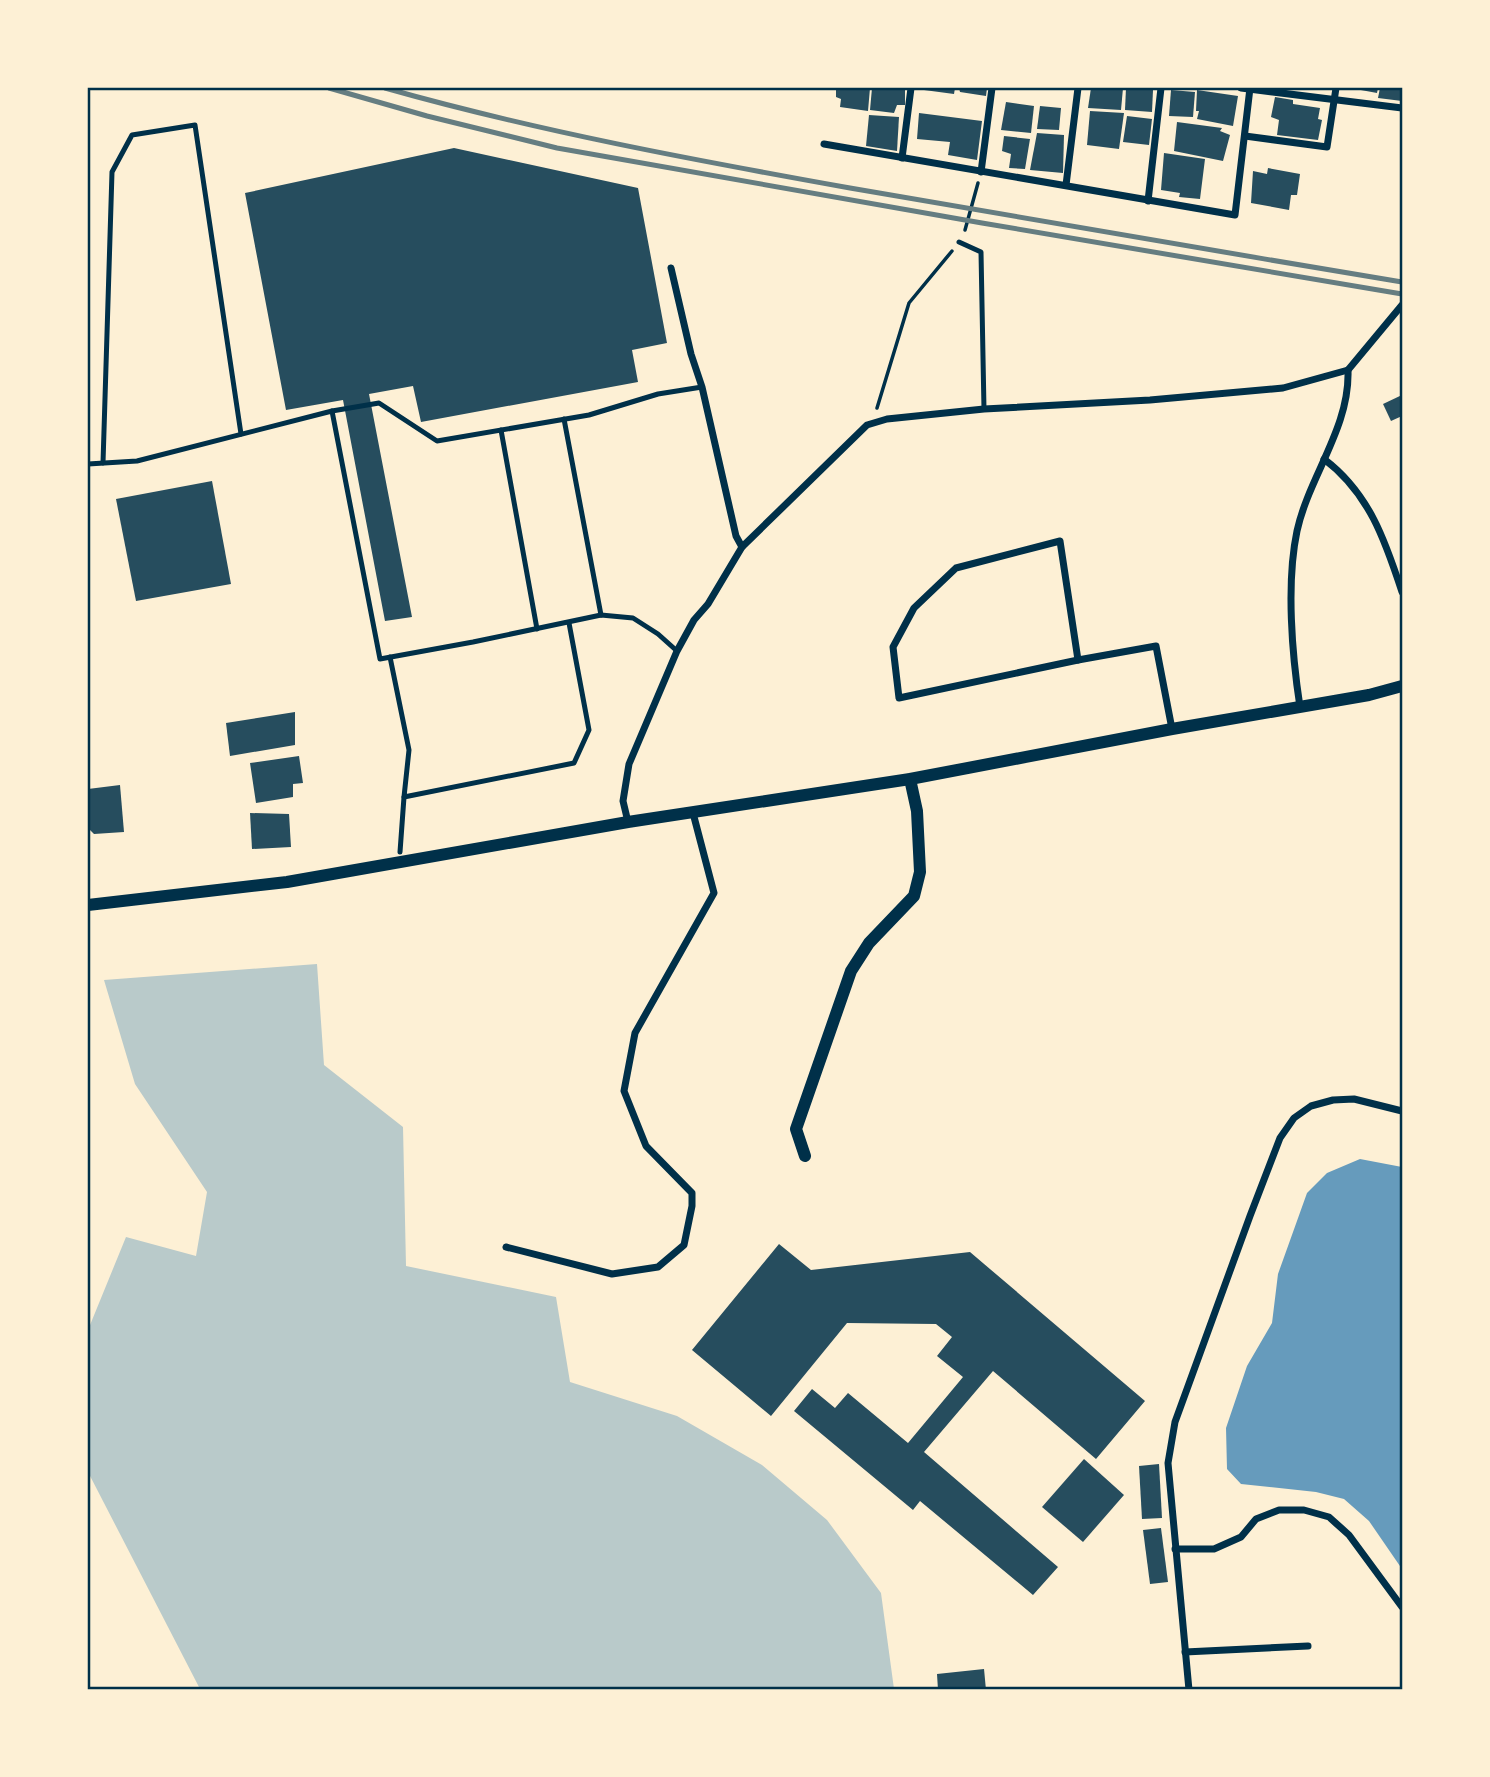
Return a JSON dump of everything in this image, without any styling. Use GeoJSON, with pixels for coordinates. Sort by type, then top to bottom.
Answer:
{"type":"FeatureCollection","features":[{"type":"Feature","properties":{"kind":"street"},"geometry":{"type":"LineString","coordinates":[[902,158],[911,88]]}},
{"type":"Feature","properties":{"kind":"street"},"geometry":{"type":"LineString","coordinates":[[981,172],[992,88]]}},
{"type":"Feature","properties":{"kind":"street"},"geometry":{"type":"LineString","coordinates":[[1066,185],[1078,88]]}},
{"type":"Feature","properties":{"kind":"street"},"geometry":{"type":"LineString","coordinates":[[1148,201],[1161,88]]}},
{"type":"Feature","properties":{"kind":"street"},"geometry":{"type":"LineString","coordinates":[[1241,88],[1402,107]]}},
{"type":"Feature","properties":{"kind":"street"},"geometry":{"type":"LineString","coordinates":[[824,144],[1235,215],[1250,88]]}},
{"type":"Feature","properties":{"kind":"street"},"geometry":{"type":"LineString","coordinates":[[1245,136],[1327,147],[1336,88]]}},
{"type":"Feature","properties":{"kind":"street"},"geometry":{"type":"LineString","coordinates":[[671,268],[736,536],[742,547]]}},
{"type":"Feature","properties":{"kind":"street"},"geometry":{"type":"LineString","coordinates":[[628,822],[623,801],[629,764],[677,651],[742,547],[867,425],[887,419],[984,409],[1150,400],[1283,388],[1348,370],[1402,305]]}},
{"type":"Feature","properties":{"kind":"street"},"geometry":{"type":"LineString","coordinates":[[1300,707],[1291,579],[1297,531],[1340,424],[1349,391],[1348,370]]}},
{"type":"Feature","properties":{"kind":"street"},"geometry":{"type":"LineString","coordinates":[[1324,459],[1341,472],[1364,499],[1389,553],[1402,592]]}},
{"type":"Feature","properties":{"kind":"street"},"geometry":{"type":"LineString","coordinates":[[1078,660],[1060,541],[956,568],[914,608],[893,647],[899,698],[1156,646],[1172,729]]}},
{"type":"Feature","properties":{"kind":"street"},"geometry":{"type":"LineString","coordinates":[[88,905],[287,882],[628,822],[910,779],[1369,695],[1402,686]]}},
{"type":"Feature","properties":{"kind":"street"},"geometry":{"type":"LineString","coordinates":[[805,1156],[796,1129],[851,971],[869,943],[914,896],[920,872],[917,811],[910,779]]}},
{"type":"Feature","properties":{"kind":"street"},"geometry":{"type":"LineString","coordinates":[[506,1247],[612,1274],[658,1267],[684,1245],[692,1193],[646,1146],[624,1091],[635,1033],[714,893],[693,813]]}},
{"type":"Feature","properties":{"kind":"street"},"geometry":{"type":"LineString","coordinates":[[1189,1689],[1168,1463],[1175,1422],[1279,1138],[1294,1118],[1311,1106],[1333,1100],[1354,1099],[1402,1111]]}},
{"type":"Feature","properties":{"kind":"street"},"geometry":{"type":"LineString","coordinates":[[1175,1549],[1214,1549],[1241,1537],[1256,1519],[1279,1510],[1304,1510],[1329,1517],[1349,1535],[1402,1607]]}},
{"type":"Feature","properties":{"kind":"street"},"geometry":{"type":"LineString","coordinates":[[1185,1652],[1308,1646]]}},
{"type":"Feature","properties":{"kind":"lane"},"geometry":{"type":"LineString","coordinates":[[103,463],[112,172],[132,135],[195,125],[241,434]]}},
{"type":"Feature","properties":{"kind":"lane"},"geometry":{"type":"LineString","coordinates":[[959,242],[981,252],[984,409]]}},
{"type":"Feature","properties":{"kind":"lane"},"geometry":{"type":"LineString","coordinates":[[88,464],[137,461],[332,411],[379,402],[437,441],[589,415],[658,394],[702,387]]}},
{"type":"Feature","properties":{"kind":"lane"},"geometry":{"type":"LineString","coordinates":[[332,411],[380,659],[601,615],[633,618],[658,634],[677,651]]}},
{"type":"Feature","properties":{"kind":"lane"},"geometry":{"type":"LineString","coordinates":[[564,419],[601,615]]}},
{"type":"Feature","properties":{"kind":"lane"},"geometry":{"type":"LineString","coordinates":[[501,430],[537,629]]}},
{"type":"Feature","properties":{"kind":"lane"},"geometry":{"type":"LineString","coordinates":[[404,797],[573,763],[589,730],[569,623]]}},
{"type":"Feature","properties":{"kind":"lane"},"geometry":{"type":"LineString","coordinates":[[390,657],[409,750],[400,852]]}},
{"type":"Feature","properties":{"kind":"path"},"geometry":{"type":"LineString","coordinates":[[867,425],[877,410],[909,303],[963,238],[981,172]]}},
{"type":"Feature","properties":{"kind":"shaded area"},"geometry":{"type":"Polygon","coordinates":[[[317,964],[324,1065],[403,1127],[406,1266],[556,1297],[570,1382],[677,1416],[762,1465],[827,1520],[881,1593],[894,1689],[200,1689],[88,1472],[88,1330],[126,1237],[196,1256],[207,1192],[135,1084],[104,980],[317,964]]]}},
{"type":"Feature","properties":{"kind":"water"},"geometry":{"type":"Polygon","coordinates":[[[1360,1159],[1402,1167],[1402,1569],[1369,1521],[1344,1499],[1316,1492],[1241,1484],[1227,1469],[1226,1428],[1247,1366],[1272,1323],[1278,1274],[1307,1193],[1327,1173],[1360,1159]]]}},
{"type":"Feature","properties":{"kind":"building"},"geometry":{"type":"Polygon","coordinates":[[[836,88],[870,88],[868,111],[840,107],[841,99],[836,97],[836,88]]]}},
{"type":"Feature","properties":{"kind":"building"},"geometry":{"type":"Polygon","coordinates":[[[872,88],[905,88],[905,105],[897,105],[894,113],[870,110],[872,88]]]}},
{"type":"Feature","properties":{"kind":"building"},"geometry":{"type":"Polygon","coordinates":[[[924,88],[955,88],[954,94],[924,88]]]}},
{"type":"Feature","properties":{"kind":"building"},"geometry":{"type":"Polygon","coordinates":[[[959,88],[987,88],[986,96],[960,92],[959,88]]]}},
{"type":"Feature","properties":{"kind":"building"},"geometry":{"type":"Polygon","coordinates":[[[1091,88],[1123,88],[1121,110],[1088,108],[1091,88]]]}},
{"type":"Feature","properties":{"kind":"building"},"geometry":{"type":"Polygon","coordinates":[[[1126,88],[1153,90],[1152,112],[1125,110],[1126,88]]]}},
{"type":"Feature","properties":{"kind":"building"},"geometry":{"type":"Polygon","coordinates":[[[1350,88],[1378,88],[1377,93],[1350,88]]]}},
{"type":"Feature","properties":{"kind":"building"},"geometry":{"type":"Polygon","coordinates":[[[1380,88],[1402,88],[1402,101],[1378,98],[1380,88]]]}},
{"type":"Feature","properties":{"kind":"building"},"geometry":{"type":"Polygon","coordinates":[[[1171,90],[1195,92],[1193,117],[1169,116],[1171,90]]]}},
{"type":"Feature","properties":{"kind":"building"},"geometry":{"type":"Polygon","coordinates":[[[1197,90],[1238,96],[1233,126],[1197,119],[1197,90]]]}},
{"type":"Feature","properties":{"kind":"building"},"geometry":{"type":"Polygon","coordinates":[[[1275,97],[1293,100],[1293,104],[1320,108],[1318,119],[1322,120],[1318,140],[1277,135],[1279,120],[1271,117],[1275,97]]]}},
{"type":"Feature","properties":{"kind":"building"},"geometry":{"type":"Polygon","coordinates":[[[1006,102],[1034,106],[1031,133],[1001,130],[1006,102]]]}},
{"type":"Feature","properties":{"kind":"building"},"geometry":{"type":"Polygon","coordinates":[[[1040,106],[1061,108],[1059,130],[1037,129],[1040,106]]]}},
{"type":"Feature","properties":{"kind":"building"},"geometry":{"type":"Polygon","coordinates":[[[1090,111],[1124,113],[1119,149],[1087,145],[1090,111]]]}},
{"type":"Feature","properties":{"kind":"building"},"geometry":{"type":"Polygon","coordinates":[[[919,113],[982,121],[977,160],[948,155],[950,142],[917,139],[919,113]]]}},
{"type":"Feature","properties":{"kind":"building"},"geometry":{"type":"Polygon","coordinates":[[[869,115],[899,117],[897,151],[866,146],[869,115]]]}},
{"type":"Feature","properties":{"kind":"building"},"geometry":{"type":"Polygon","coordinates":[[[1127,116],[1152,119],[1149,145],[1123,142],[1127,116]]]}},
{"type":"Feature","properties":{"kind":"building"},"geometry":{"type":"Polygon","coordinates":[[[1177,122],[1222,128],[1220,131],[1230,135],[1223,161],[1174,151],[1177,122]]]}},
{"type":"Feature","properties":{"kind":"building"},"geometry":{"type":"Polygon","coordinates":[[[1037,133],[1064,135],[1063,173],[1030,170],[1037,133]]]}},
{"type":"Feature","properties":{"kind":"building"},"geometry":{"type":"Polygon","coordinates":[[[1004,136],[1030,139],[1025,169],[1009,168],[1011,154],[1002,151],[1004,136]]]}},
{"type":"Feature","properties":{"kind":"building"},"geometry":{"type":"Polygon","coordinates":[[[454,148],[638,188],[667,343],[632,350],[638,382],[421,422],[413,386],[369,394],[412,617],[385,621],[343,400],[286,410],[245,193],[454,148]]]}},
{"type":"Feature","properties":{"kind":"building"},"geometry":{"type":"Polygon","coordinates":[[[1164,153],[1205,159],[1200,199],[1179,197],[1180,193],[1161,190],[1164,153]]]}},
{"type":"Feature","properties":{"kind":"building"},"geometry":{"type":"Polygon","coordinates":[[[1268,168],[1300,174],[1297,195],[1291,195],[1289,210],[1251,203],[1253,171],[1267,174],[1268,168]]]}},
{"type":"Feature","properties":{"kind":"building"},"geometry":{"type":"Polygon","coordinates":[[[1402,395],[1402,416],[1391,421],[1383,404],[1402,395]]]}},
{"type":"Feature","properties":{"kind":"building"},"geometry":{"type":"Polygon","coordinates":[[[212,481],[231,584],[136,601],[116,499],[212,481]]]}},
{"type":"Feature","properties":{"kind":"building"},"geometry":{"type":"Polygon","coordinates":[[[295,712],[295,745],[230,756],[226,723],[295,712]]]}},
{"type":"Feature","properties":{"kind":"building"},"geometry":{"type":"Polygon","coordinates":[[[299,756],[303,783],[293,784],[293,797],[256,803],[250,763],[299,756]]]}},
{"type":"Feature","properties":{"kind":"building"},"geometry":{"type":"Polygon","coordinates":[[[120,785],[124,832],[94,834],[88,828],[88,789],[120,785]]]}},
{"type":"Feature","properties":{"kind":"building"},"geometry":{"type":"Polygon","coordinates":[[[250,813],[289,814],[291,847],[252,849],[250,813]]]}},
{"type":"Feature","properties":{"kind":"building"},"geometry":{"type":"Polygon","coordinates":[[[779,1244],[811,1270],[970,1252],[1145,1401],[1096,1459],[993,1371],[924,1452],[1058,1567],[1033,1595],[920,1501],[913,1510],[794,1411],[812,1389],[835,1408],[848,1393],[908,1443],[963,1377],[937,1356],[952,1337],[936,1324],[847,1323],[771,1416],[692,1350],[779,1244]]]}},
{"type":"Feature","properties":{"kind":"building"},"geometry":{"type":"Polygon","coordinates":[[[1084,1459],[1124,1495],[1083,1542],[1042,1507],[1084,1459]]]}},
{"type":"Feature","properties":{"kind":"building"},"geometry":{"type":"Polygon","coordinates":[[[1159,1464],[1162,1518],[1142,1519],[1139,1466],[1159,1464]]]}},
{"type":"Feature","properties":{"kind":"building"},"geometry":{"type":"Polygon","coordinates":[[[1161,1528],[1168,1582],[1150,1584],[1143,1530],[1161,1528]]]}},
{"type":"Feature","properties":{"kind":"building"},"geometry":{"type":"Polygon","coordinates":[[[984,1669],[986,1690],[938,1690],[937,1674],[984,1669]]]}},
{"type":"Feature","properties":{"kind":"railway"},"geometry":{"type":"LineString","coordinates":[[329,88],[427,116],[557,148],[1402,294]]}},
{"type":"Feature","properties":{"kind":"railway"},"geometry":{"type":"LineString","coordinates":[[385,88],[500,118],[733,167],[1402,282]]}}]}
